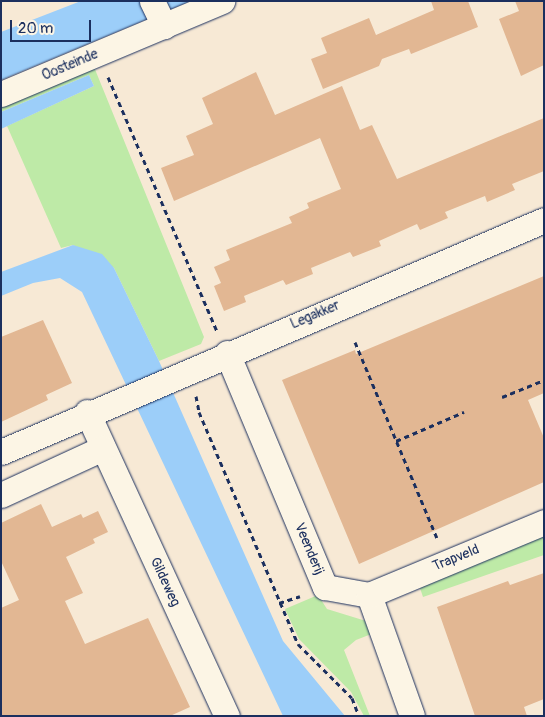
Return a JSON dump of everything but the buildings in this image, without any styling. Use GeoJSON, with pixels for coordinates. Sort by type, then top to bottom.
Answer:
{"type":"FeatureCollection","features":[{"type":"Feature","properties":{"kind":"street","name":"Oosteinde"},"geometry":{"type":"LineString","coordinates":[[1,94],[98,53],[158,14],[222,1]]}},
{"type":"Feature","properties":{"kind":"street","name":"Legakker"},"geometry":{"type":"LineString","coordinates":[[87,412],[544,220]]}},
{"type":"Feature","properties":{"kind":"street","name":"Veenderij"},"geometry":{"type":"LineString","coordinates":[[226,352],[325,587],[369,595]]}},
{"type":"Feature","properties":{"kind":"street"},"geometry":{"type":"LineString","coordinates":[[1,452],[87,412]]}},
{"type":"Feature","properties":{"kind":"street","name":"Gildeweg"},"geometry":{"type":"LineString","coordinates":[[87,412],[228,716]]}},
{"type":"Feature","properties":{"kind":"street"},"geometry":{"type":"LineString","coordinates":[[1,495],[103,448]]}},
{"type":"Feature","properties":{"kind":"street","name":"Trapveld"},"geometry":{"type":"LineString","coordinates":[[369,595],[544,522]]}},
{"type":"Feature","properties":{"kind":"street"},"geometry":{"type":"LineString","coordinates":[[369,595],[412,716]]}},
{"type":"Feature","properties":{"kind":"path"},"geometry":{"type":"LineString","coordinates":[[98,53],[226,352]]}},
{"type":"Feature","properties":{"kind":"path"},"geometry":{"type":"LineString","coordinates":[[355,342],[438,541]]}},
{"type":"Feature","properties":{"kind":"path"},"geometry":{"type":"LineString","coordinates":[[181,373],[200,412],[298,644],[352,698],[359,716]]}},
{"type":"Feature","properties":{"kind":"path"},"geometry":{"type":"LineString","coordinates":[[502,397],[544,380]]}},
{"type":"Feature","properties":{"kind":"path"},"geometry":{"type":"LineString","coordinates":[[396,441],[464,412]]}},
{"type":"Feature","properties":{"kind":"green space"},"geometry":{"type":"Polygon","coordinates":[[[92,62],[204,337],[201,344],[159,361],[114,268],[73,245],[61,248],[7,126],[94,86],[89,75],[1,112],[1,101],[92,62]]]}},
{"type":"Feature","properties":{"kind":"green space"},"geometry":{"type":"Polygon","coordinates":[[[544,533],[544,555],[423,597],[419,585],[544,533]]]}},
{"type":"Feature","properties":{"kind":"green space"},"geometry":{"type":"Polygon","coordinates":[[[318,595],[327,609],[366,621],[374,633],[356,640],[344,650],[370,716],[364,716],[351,692],[299,639],[285,609],[318,595]]]}},
{"type":"Feature","properties":{"kind":"water"},"geometry":{"type":"Polygon","coordinates":[[[81,1],[191,1],[1,80],[1,32],[81,1]]]}},
{"type":"Feature","properties":{"kind":"water"},"geometry":{"type":"Polygon","coordinates":[[[89,75],[94,86],[1,129],[1,112],[89,75]]]}},
{"type":"Feature","properties":{"kind":"water"},"geometry":{"type":"Polygon","coordinates":[[[73,245],[102,254],[114,268],[159,361],[283,641],[345,716],[283,716],[82,292],[60,278],[33,283],[1,296],[1,272],[73,245]]]}}]}
